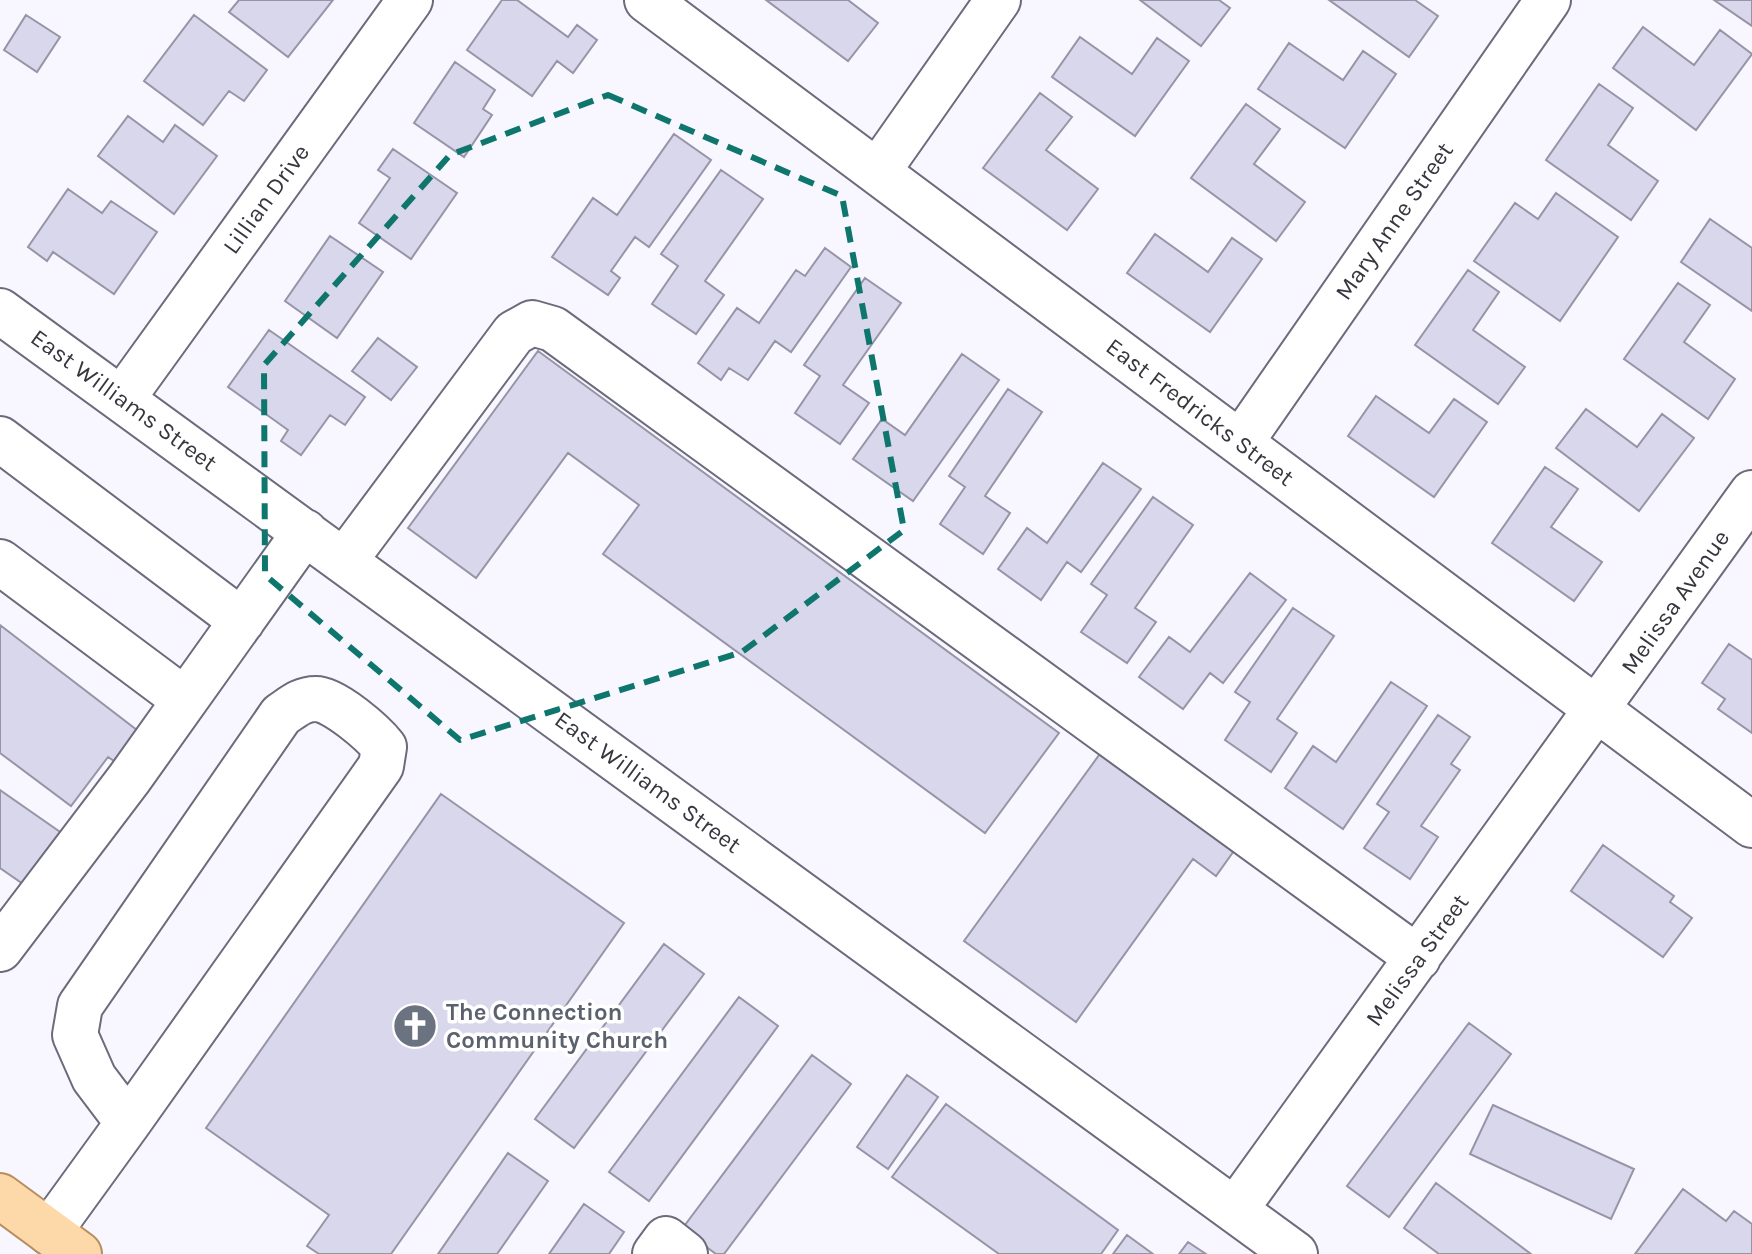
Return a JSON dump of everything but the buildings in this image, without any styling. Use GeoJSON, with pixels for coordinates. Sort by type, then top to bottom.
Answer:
{"type":"FeatureCollection","features":[{"type":"Feature","properties":{"kind":"main road"},"geometry":{"type":"LineString","coordinates":[[0,1196],[64,1243]]}},
{"type":"Feature","properties":{"kind":"street","name":"Lillian Drive"},"geometry":{"type":"LineString","coordinates":[[122,399],[410,0]]}},
{"type":"Feature","properties":{"kind":"street","name":"East Fredricks Street"},"geometry":{"type":"LineString","coordinates":[[647,0],[1752,825]]}},
{"type":"Feature","properties":{"kind":"street"},"geometry":{"type":"LineString","coordinates":[[878,171],[998,0]]}},
{"type":"Feature","properties":{"kind":"street","name":"Mary Anne Street"},"geometry":{"type":"LineString","coordinates":[[1241,442],[1548,0]]}},
{"type":"Feature","properties":{"kind":"street","name":"East Williams Street"},"geometry":{"type":"LineString","coordinates":[[0,311],[1295,1254]]}},
{"type":"Feature","properties":{"kind":"street"},"geometry":{"type":"LineString","coordinates":[[345,560],[514,333],[532,323],[553,329],[1418,958]]}},
{"type":"Feature","properties":{"kind":"street"},"geometry":{"type":"LineString","coordinates":[[0,439],[242,621]]}},
{"type":"Feature","properties":{"kind":"street","name":"Melissa Avenue"},"geometry":{"type":"LineString","coordinates":[[1598,710],[1752,493]]}},
{"type":"Feature","properties":{"kind":"street"},"geometry":{"type":"LineString","coordinates":[[2,943],[185,700],[305,532]]}},
{"type":"Feature","properties":{"kind":"street"},"geometry":{"type":"LineString","coordinates":[[0,562],[185,700]]}},
{"type":"Feature","properties":{"kind":"street"},"geometry":{"type":"LineString","coordinates":[[64,1243],[128,1123],[381,766],[384,747],[371,731],[320,698],[300,701],[281,715],[80,1006],[75,1035],[94,1078],[128,1123]]}},
{"type":"Feature","properties":{"kind":"street","name":"Melissa Street"},"geometry":{"type":"LineString","coordinates":[[1235,1210],[1598,710]]}},
{"type":"Feature","properties":{"kind":"street"},"geometry":{"type":"LineString","coordinates":[[655,1254],[666,1239],[685,1254]]}},
{"type":"Feature","properties":{"kind":"highlighted area"},"geometry":{"type":"Polygon","coordinates":[[[608,95],[842,196],[904,530],[742,652],[460,740],[265,575],[264,365],[450,155],[608,95]]]}},
{"type":"Feature","properties":{"kind":"place","name":"The Connection Community Church"},"geometry":{"type":"Point","coordinates":[415,1026]}}]}
